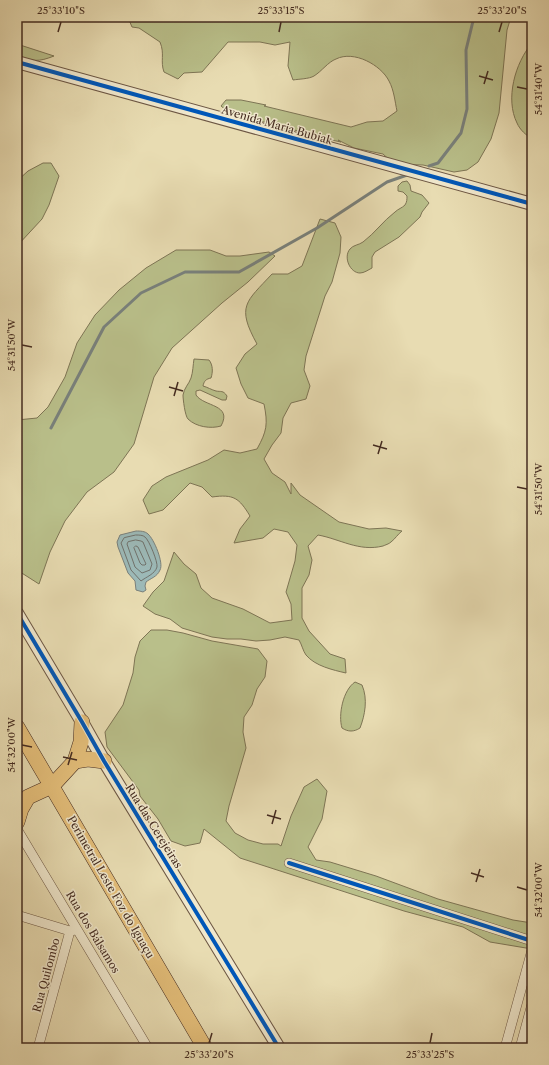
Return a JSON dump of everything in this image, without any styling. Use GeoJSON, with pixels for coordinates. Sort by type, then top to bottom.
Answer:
{"type":"FeatureCollection","features":[{"type":"Feature","properties":{"kind":"highway"},"geometry":{"type":"LineString","coordinates":[[17,822],[21,809],[22,796],[52,786],[74,761],[81,742],[82,722]]}},
{"type":"Feature","properties":{"kind":"highway","name":"Perimetral Leste Foz do Iguaçu"},"geometry":{"type":"LineString","coordinates":[[17,727],[205,1048]]}},
{"type":"Feature","properties":{"kind":"highway"},"geometry":{"type":"LineString","coordinates":[[74,761],[88,759],[104,761]]}},
{"type":"Feature","properties":{"kind":"street","name":"Avenida Maria Bubiak"},"geometry":{"type":"LineString","coordinates":[[17,62],[532,204]]}},
{"type":"Feature","properties":{"kind":"street","name":"Rua das Cerejeiras"},"geometry":{"type":"LineString","coordinates":[[17,613],[104,761],[279,1048]]}},
{"type":"Feature","properties":{"kind":"street","name":"Rua dos Bálsamos"},"geometry":{"type":"LineString","coordinates":[[17,829],[74,930],[148,1048]]}},
{"type":"Feature","properties":{"kind":"street"},"geometry":{"type":"LineString","coordinates":[[289,863],[532,941]]}},
{"type":"Feature","properties":{"kind":"street"},"geometry":{"type":"LineString","coordinates":[[17,915],[74,930]]}},
{"type":"Feature","properties":{"kind":"street","name":"Rua Quilombo"},"geometry":{"type":"LineString","coordinates":[[38,1048],[74,930]]}},
{"type":"Feature","properties":{"kind":"street"},"geometry":{"type":"LineString","coordinates":[[505,1048],[532,950]]}},
{"type":"Feature","properties":{"kind":"street"},"geometry":{"type":"LineString","coordinates":[[520,1048],[532,1004]]}},
{"type":"Feature","properties":{"kind":"green space"},"geometry":{"type":"Polygon","coordinates":[[[118,17],[511,17],[507,30],[499,113],[491,139],[478,162],[467,170],[454,172],[423,165],[394,164],[383,154],[354,148],[338,140],[341,142],[274,124],[244,120],[232,115],[221,106],[226,100],[241,100],[351,127],[367,122],[383,121],[397,111],[393,92],[385,75],[366,61],[351,56],[343,57],[333,60],[312,77],[293,80],[288,66],[290,42],[275,45],[260,42],[228,42],[202,72],[184,73],[178,79],[164,72],[160,42],[139,28],[132,27],[129,20],[118,17]]]}},
{"type":"Feature","properties":{"kind":"green space"},"geometry":{"type":"Polygon","coordinates":[[[532,43],[532,139],[518,126],[512,103],[512,92],[521,61],[532,43]]]}},
{"type":"Feature","properties":{"kind":"green space"},"geometry":{"type":"Polygon","coordinates":[[[17,44],[54,56],[39,60],[27,59],[17,55],[17,44]]]}},
{"type":"Feature","properties":{"kind":"green space"},"geometry":{"type":"Polygon","coordinates":[[[43,163],[51,163],[59,176],[49,205],[42,219],[17,246],[17,181],[28,171],[43,163]]]}},
{"type":"Feature","properties":{"kind":"green space"},"geometry":{"type":"Polygon","coordinates":[[[407,181],[410,185],[411,191],[422,195],[429,203],[420,217],[399,237],[375,252],[372,257],[372,268],[360,273],[356,272],[351,268],[347,260],[348,252],[351,248],[361,243],[396,211],[405,205],[407,202],[407,196],[403,192],[398,191],[398,186],[402,182],[407,181]]]}},
{"type":"Feature","properties":{"kind":"green space"},"geometry":{"type":"Polygon","coordinates":[[[320,219],[335,223],[341,237],[340,253],[332,282],[325,296],[306,356],[304,370],[310,386],[306,399],[291,403],[283,418],[281,433],[264,459],[272,473],[285,482],[291,494],[291,483],[300,495],[339,522],[369,529],[386,528],[402,531],[392,541],[383,546],[358,546],[318,535],[308,546],[312,560],[309,575],[302,588],[302,618],[309,631],[330,654],[345,659],[346,673],[324,667],[314,662],[306,655],[299,640],[285,637],[256,641],[212,637],[182,628],[170,619],[155,614],[143,606],[153,592],[164,581],[174,552],[184,564],[196,574],[201,588],[212,598],[243,609],[270,623],[292,620],[291,604],[286,592],[295,561],[297,545],[288,532],[274,529],[263,538],[234,543],[240,529],[250,516],[243,505],[231,497],[212,497],[202,487],[190,483],[163,510],[149,514],[143,500],[152,486],[166,477],[208,460],[224,450],[240,453],[257,449],[266,427],[264,404],[248,398],[241,384],[236,368],[245,354],[257,344],[247,321],[247,305],[250,298],[272,274],[288,274],[302,266],[320,219]]]}},
{"type":"Feature","properties":{"kind":"green space"},"geometry":{"type":"Polygon","coordinates":[[[176,250],[210,250],[226,256],[240,256],[269,252],[275,256],[248,282],[172,348],[154,377],[134,444],[114,472],[87,492],[65,521],[50,552],[39,584],[17,570],[17,420],[37,418],[48,407],[65,377],[77,343],[95,315],[119,290],[146,268],[176,250]]]}},
{"type":"Feature","properties":{"kind":"green space"},"geometry":{"type":"Polygon","coordinates":[[[194,359],[209,360],[212,366],[211,378],[206,380],[203,386],[214,391],[223,392],[227,396],[226,400],[222,400],[200,390],[196,391],[196,395],[200,399],[216,407],[223,414],[224,419],[221,426],[199,426],[191,422],[187,417],[183,395],[184,390],[191,378],[194,359]]]}},
{"type":"Feature","properties":{"kind":"green space"},"geometry":{"type":"Polygon","coordinates":[[[151,630],[167,630],[212,641],[258,649],[267,661],[265,677],[257,689],[252,705],[244,717],[243,732],[246,748],[226,821],[235,833],[248,840],[263,844],[278,844],[281,846],[291,816],[304,787],[317,779],[327,791],[322,819],[308,847],[316,860],[330,862],[376,876],[438,899],[513,920],[532,923],[532,949],[490,942],[463,927],[404,911],[240,858],[204,829],[200,843],[185,846],[171,841],[158,819],[140,796],[139,790],[107,747],[105,732],[123,705],[133,673],[135,657],[140,641],[151,630]]]}},
{"type":"Feature","properties":{"kind":"green space"},"geometry":{"type":"Polygon","coordinates":[[[355,682],[362,685],[364,690],[365,707],[360,728],[349,731],[342,728],[341,710],[347,691],[355,682]]]}},
{"type":"Feature","properties":{"kind":"water"},"geometry":{"type":"Polygon","coordinates":[[[136,531],[145,532],[148,534],[158,551],[161,562],[159,572],[156,576],[146,582],[146,590],[143,592],[136,590],[135,581],[128,573],[117,542],[120,535],[136,531]]]}},
{"type":"Feature","properties":{"kind":"waterway"},"geometry":{"type":"LineString","coordinates":[[429,166],[438,163],[461,133],[467,109],[466,50],[474,17]]}},
{"type":"Feature","properties":{"kind":"waterway"},"geometry":{"type":"LineString","coordinates":[[51,428],[104,327],[141,293],[185,272],[239,272],[317,228],[387,182],[407,175]]}},
{"type":"Feature","properties":{"kind":"cycle path"},"geometry":{"type":"LineString","coordinates":[[17,62],[532,204]]}},
{"type":"Feature","properties":{"kind":"cycle path"},"geometry":{"type":"LineString","coordinates":[[17,613],[104,761],[279,1048]]}},
{"type":"Feature","properties":{"kind":"cycle path"},"geometry":{"type":"LineString","coordinates":[[289,863],[532,941]]}}]}
